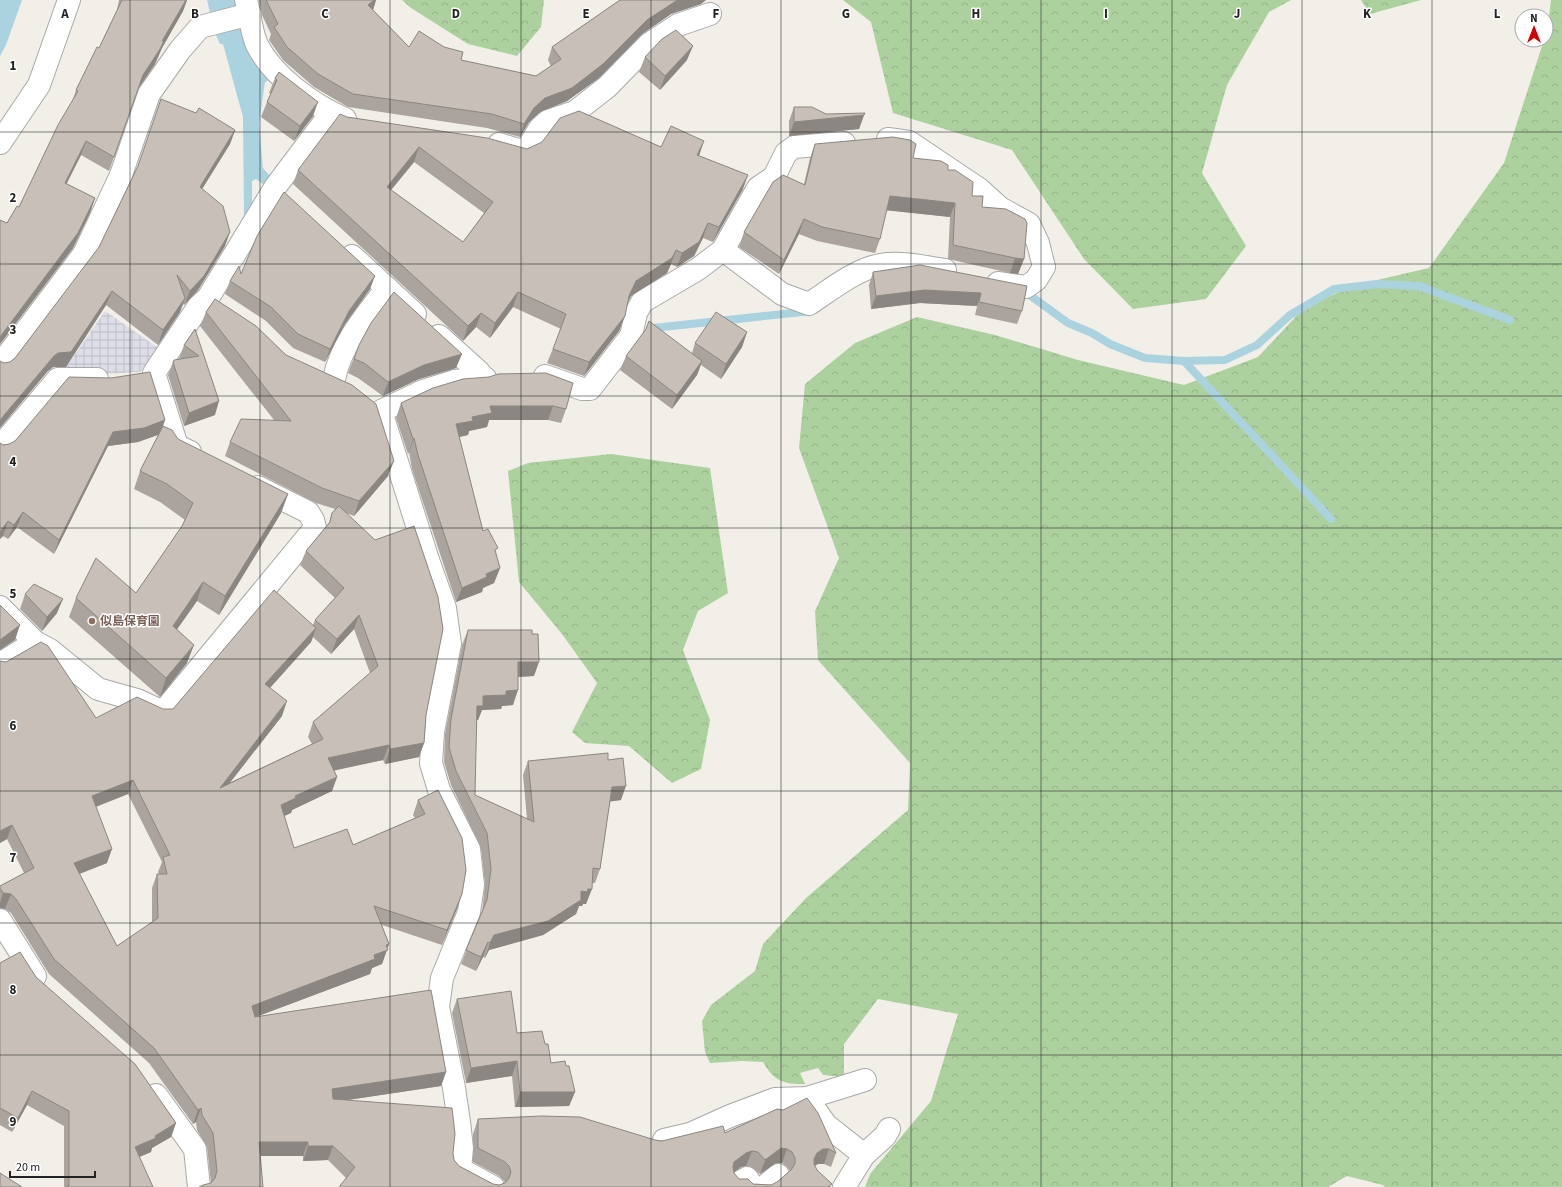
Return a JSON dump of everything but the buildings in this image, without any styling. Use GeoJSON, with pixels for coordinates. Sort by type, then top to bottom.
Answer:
{"type":"FeatureCollection","features":[{"type":"Feature","properties":{"kind":"street"},"geometry":{"type":"LineString","coordinates":[[0,143],[39,84],[69,0]]}},
{"type":"Feature","properties":{"kind":"street"},"geometry":{"type":"LineString","coordinates":[[0,365],[84,254],[121,174],[149,94],[180,50],[200,28],[246,10],[257,44],[272,69],[310,100],[331,113],[344,119],[366,122]]}},
{"type":"Feature","properties":{"kind":"street"},"geometry":{"type":"LineString","coordinates":[[478,139],[518,150],[527,149],[544,124],[548,121],[575,112],[607,87],[649,44],[678,25],[710,14]]}},
{"type":"Feature","properties":{"kind":"street"},"geometry":{"type":"LineString","coordinates":[[0,447],[58,379],[104,380],[135,376],[208,298],[276,186],[331,113]]}},
{"type":"Feature","properties":{"kind":"street"},"geometry":{"type":"LineString","coordinates":[[381,411],[423,391],[455,381],[540,374],[582,389],[590,389],[631,336],[636,313],[642,302],[698,269],[723,250],[758,188],[774,177],[786,153],[794,147],[888,139],[909,142],[979,189],[1000,208],[1029,224],[1038,243],[1044,267],[1036,280],[1026,287],[1008,285],[910,264],[879,265],[851,277],[809,304],[782,294],[723,250]]}},
{"type":"Feature","properties":{"kind":"street"},"geometry":{"type":"LineString","coordinates":[[276,186],[293,201]]}},
{"type":"Feature","properties":{"kind":"street"},"geometry":{"type":"LineString","coordinates":[[338,242],[479,372],[483,379]]}},
{"type":"Feature","properties":{"kind":"street"},"geometry":{"type":"LineString","coordinates":[[350,388],[337,364],[365,317],[387,288]]}},
{"type":"Feature","properties":{"kind":"street"},"geometry":{"type":"LineString","coordinates":[[208,298],[227,310]]}},
{"type":"Feature","properties":{"kind":"street"},"geometry":{"type":"LineString","coordinates":[[314,370],[350,388],[381,411],[428,560],[445,608],[450,644],[433,732],[431,763],[439,790],[469,849],[473,885],[470,912],[442,978],[438,1007],[459,1122],[462,1148],[458,1178],[493,1187]]}},
{"type":"Feature","properties":{"kind":"street"},"geometry":{"type":"LineString","coordinates":[[135,376],[177,446],[211,462]]}},
{"type":"Feature","properties":{"kind":"street"},"geometry":{"type":"LineString","coordinates":[[0,607],[35,642],[50,650],[98,689],[138,700],[163,712],[315,528],[313,520],[308,512],[239,476]]}},
{"type":"Feature","properties":{"kind":"street"},"geometry":{"type":"LineString","coordinates":[[0,664],[35,642]]}},
{"type":"Feature","properties":{"kind":"street"},"geometry":{"type":"LineString","coordinates":[[0,920],[39,982],[50,992]]}},
{"type":"Feature","properties":{"kind":"street"},"geometry":{"type":"LineString","coordinates":[[143,1076],[195,1149],[199,1187]]}},
{"type":"Feature","properties":{"kind":"street"},"geometry":{"type":"LineString","coordinates":[[641,1138],[654,1142],[690,1134],[730,1116],[775,1099],[806,1098],[865,1080]]}},
{"type":"Feature","properties":{"kind":"street"},"geometry":{"type":"LineString","coordinates":[[806,1098],[826,1125],[864,1155]]}},
{"type":"Feature","properties":{"kind":"street"},"geometry":{"type":"LineString","coordinates":[[459,1122],[482,1120]]}},
{"type":"Feature","properties":{"kind":"street"},"geometry":{"type":"LineString","coordinates":[[834,1185],[885,1136],[889,1129]]}},
{"type":"Feature","properties":{"kind":"green space"},"geometry":{"type":"Polygon","coordinates":[[[402,0],[544,0],[541,27],[517,56],[468,44],[411,8],[402,0]]]}},
{"type":"Feature","properties":{"kind":"green space"},"geometry":{"type":"Polygon","coordinates":[[[843,0],[1291,0],[1269,12],[1227,85],[1202,173],[1246,246],[1206,299],[1133,309],[1084,259],[1012,150],[893,113],[871,22],[843,0]]]}},
{"type":"Feature","properties":{"kind":"green space"},"geometry":{"type":"Polygon","coordinates":[[[1361,0],[1421,0],[1370,14],[1361,0]]]}},
{"type":"Feature","properties":{"kind":"green space"},"geometry":{"type":"Polygon","coordinates":[[[1551,0],[1562,0],[1562,1187],[1385,1187],[1383,1185],[1347,1176],[1328,1187],[865,1187],[870,1174],[931,1101],[958,1014],[878,999],[844,1044],[844,1077],[823,1075],[818,1068],[800,1073],[805,1084],[785,1082],[776,1078],[767,1069],[763,1062],[742,1061],[710,1063],[705,1052],[702,1021],[711,1005],[755,971],[763,944],[806,898],[908,810],[910,763],[818,660],[815,611],[839,558],[799,448],[805,384],[855,343],[917,317],[995,335],[1078,360],[1184,385],[1258,357],[1303,309],[1351,286],[1429,268],[1504,163],[1541,48],[1554,48],[1554,8],[1550,8],[1551,0]]]}},
{"type":"Feature","properties":{"kind":"green space"},"geometry":{"type":"Polygon","coordinates":[[[611,454],[710,468],[728,593],[698,611],[683,650],[710,720],[701,769],[672,783],[629,746],[585,743],[572,732],[597,683],[562,634],[519,582],[508,471],[528,463],[611,454]]]}},
{"type":"Feature","properties":{"kind":"shaded area"},"geometry":{"type":"Polygon","coordinates":[[[105,311],[163,351],[146,369],[139,372],[65,376],[63,372],[105,311]]]}},
{"type":"Feature","properties":{"kind":"water"},"geometry":{"type":"Polygon","coordinates":[[[0,0],[22,0],[6,45],[0,56],[0,0]]]}},
{"type":"Feature","properties":{"kind":"water"},"geometry":{"type":"Polygon","coordinates":[[[207,0],[236,0],[271,79],[265,82],[259,124],[263,168],[274,181],[268,188],[256,179],[252,181],[252,220],[244,222],[243,117],[223,44],[220,44],[214,31],[207,0]]]}},
{"type":"Feature","properties":{"kind":"waterway"},"geometry":{"type":"LineString","coordinates":[[1024,291],[1068,323],[1092,333],[1110,344],[1145,358],[1184,361],[1225,360],[1257,345],[1290,315],[1334,289],[1377,284],[1419,286],[1510,320]]}},
{"type":"Feature","properties":{"kind":"waterway"},"geometry":{"type":"LineString","coordinates":[[653,328],[812,311]]}},
{"type":"Feature","properties":{"kind":"waterway"},"geometry":{"type":"LineString","coordinates":[[1184,361],[1331,519]]}},
{"type":"Feature","properties":{"kind":"place","name":"似島保育園"},"geometry":{"type":"Point","coordinates":[92,621]}}]}
